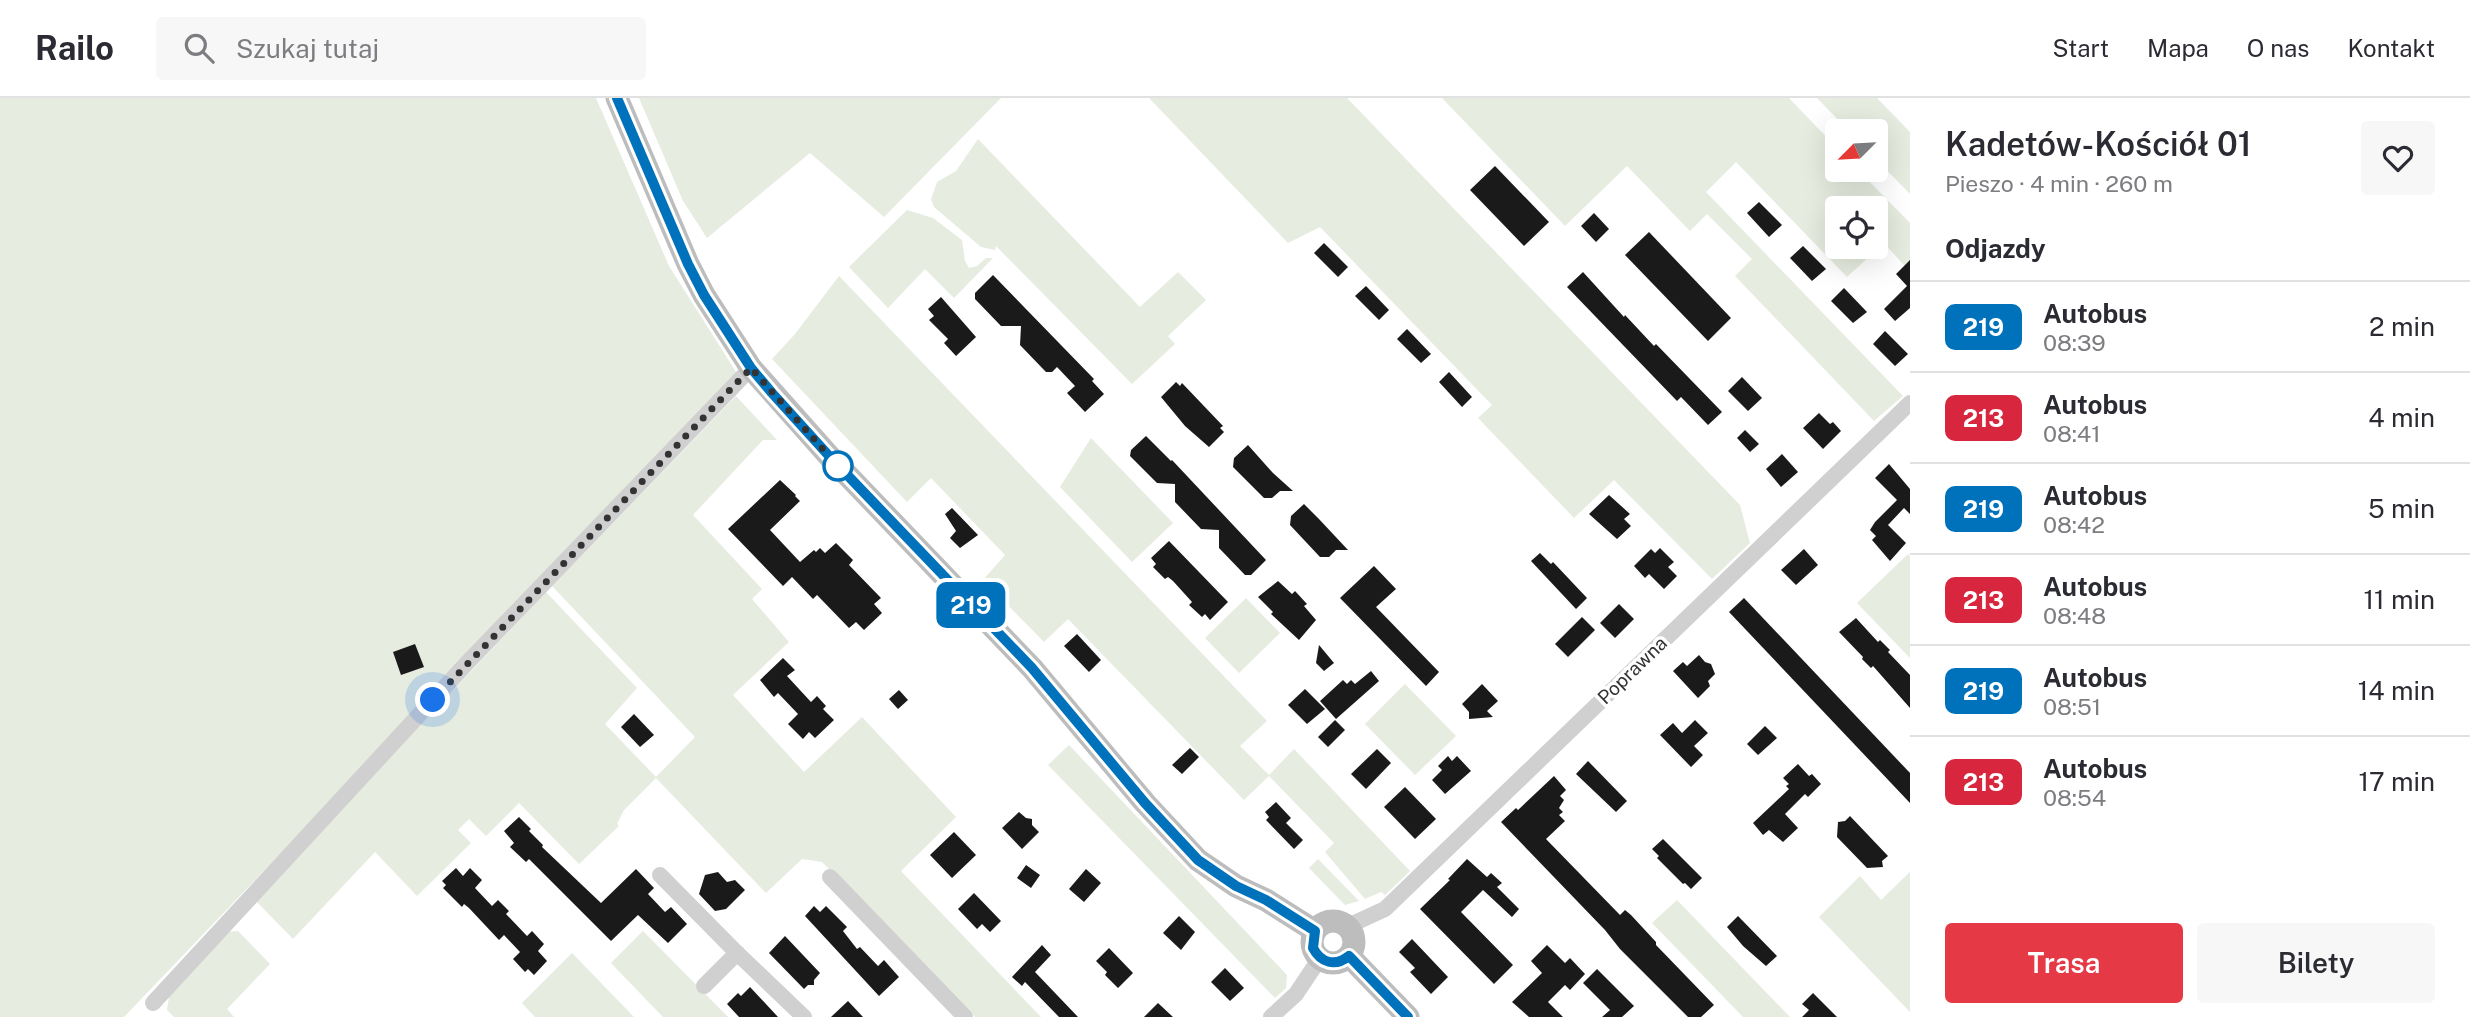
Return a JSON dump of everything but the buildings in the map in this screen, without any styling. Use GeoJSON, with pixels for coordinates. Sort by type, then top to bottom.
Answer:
{"type":"FeatureCollection","features":[{"type":"Feature","properties":{"kind":"street"},"geometry":{"type":"LineString","coordinates":[[617,98],[688,264],[704,295],[751,368],[830,457],[1032,668],[1145,803],[1198,860],[1236,886],[1266,900],[1315,931]]}},
{"type":"Feature","properties":{"kind":"street"},"geometry":{"type":"LineString","coordinates":[[153,1003],[467,663],[751,368]]}},
{"type":"Feature","properties":{"kind":"street","name":"Poprawna"},"geometry":{"type":"LineString","coordinates":[[1348,926],[1385,909],[1910,403]]}},
{"type":"Feature","properties":{"kind":"street"},"geometry":{"type":"LineString","coordinates":[[660,875],[804,1017]]}},
{"type":"Feature","properties":{"kind":"street"},"geometry":{"type":"LineString","coordinates":[[830,877],[965,1017]]}},
{"type":"Feature","properties":{"kind":"street"},"geometry":{"type":"LineString","coordinates":[[1334,920],[1348,926],[1354,941],[1349,956],[1332,963],[1320,958],[1313,948],[1315,931],[1320,925],[1334,920]]}},
{"type":"Feature","properties":{"kind":"street"},"geometry":{"type":"LineString","coordinates":[[704,986],[737,953]]}},
{"type":"Feature","properties":{"kind":"street"},"geometry":{"type":"LineString","coordinates":[[1349,956],[1408,1017]]}},
{"type":"Feature","properties":{"kind":"street"},"geometry":{"type":"LineString","coordinates":[[1272,1017],[1296,994],[1320,958]]}},
{"type":"Feature","properties":{"kind":"shaded area"},"geometry":{"type":"Polygon","coordinates":[[[0,98],[596,98],[669,266],[738,375],[124,1017],[0,1017],[0,98]]]}},
{"type":"Feature","properties":{"kind":"shaded area"},"geometry":{"type":"Polygon","coordinates":[[[639,98],[1001,98],[884,217],[810,153],[707,238],[683,201],[639,98]]]}},
{"type":"Feature","properties":{"kind":"shaded area"},"geometry":{"type":"Polygon","coordinates":[[[1149,98],[1347,98],[1740,505],[1750,543],[1712,579],[1614,480],[1574,518],[1478,418],[1492,405],[1320,227],[1288,243],[1149,98]]]}},
{"type":"Feature","properties":{"kind":"shaded area"},"geometry":{"type":"Polygon","coordinates":[[[1442,98],[1789,98],[1825,136],[1825,182],[1870,182],[1884,196],[1825,196],[1825,254],[1736,162],[1706,192],[1903,396],[1874,421],[1735,276],[1752,259],[1707,214],[1690,231],[1627,166],[1565,226],[1442,98]]]}},
{"type":"Feature","properties":{"kind":"shaded area"},"geometry":{"type":"Polygon","coordinates":[[[1817,98],[1877,98],[1910,132],[1910,194],[1888,171],[1888,119],[1837,119],[1817,98]]]}},
{"type":"Feature","properties":{"kind":"shaded area"},"geometry":{"type":"Polygon","coordinates":[[[978,139],[1140,307],[1178,272],[1206,300],[1168,336],[1175,344],[1132,384],[996,246],[995,250],[981,247],[934,207],[931,199],[937,182],[956,171],[978,139]]]}},
{"type":"Feature","properties":{"kind":"shaded area"},"geometry":{"type":"Polygon","coordinates":[[[1888,201],[1910,223],[1910,272],[1888,247],[1888,201]]]}},
{"type":"Feature","properties":{"kind":"shaded area"},"geometry":{"type":"Polygon","coordinates":[[[907,210],[933,218],[962,240],[965,261],[969,268],[977,266],[986,258],[993,258],[954,298],[925,269],[888,308],[849,267],[907,210]]]}},
{"type":"Feature","properties":{"kind":"shaded area"},"geometry":{"type":"Polygon","coordinates":[[[1830,259],[1867,259],[1847,277],[1830,259]]]}},
{"type":"Feature","properties":{"kind":"shaded area"},"geometry":{"type":"Polygon","coordinates":[[[839,276],[1267,721],[1240,746],[1269,775],[1294,749],[1410,871],[1385,895],[1381,892],[1365,899],[1325,852],[1334,843],[1269,776],[1244,800],[1068,619],[1044,642],[983,580],[1005,555],[931,478],[907,502],[772,359],[795,334],[839,276]]]}},
{"type":"Feature","properties":{"kind":"shaded area"},"geometry":{"type":"Polygon","coordinates":[[[736,396],[777,440],[763,440],[693,515],[762,589],[752,599],[789,642],[733,695],[804,772],[862,717],[956,817],[901,871],[1041,1017],[975,1017],[822,862],[802,859],[766,893],[656,778],[624,810],[617,824],[619,826],[579,864],[519,803],[486,836],[469,819],[458,830],[471,843],[417,896],[375,852],[293,939],[255,900],[546,592],[637,688],[605,724],[656,777],[695,737],[552,586],[736,396]]]}},
{"type":"Feature","properties":{"kind":"shaded area"},"geometry":{"type":"Polygon","coordinates":[[[1091,438],[1173,523],[1132,562],[1060,487],[1091,438]]]}},
{"type":"Feature","properties":{"kind":"shaded area"},"geometry":{"type":"Polygon","coordinates":[[[1908,554],[1910,556],[1910,658],[1857,603],[1908,554]]]}},
{"type":"Feature","properties":{"kind":"shaded area"},"geometry":{"type":"Polygon","coordinates":[[[1246,598],[1280,633],[1239,673],[1205,638],[1246,598]]]}},
{"type":"Feature","properties":{"kind":"shaded area"},"geometry":{"type":"Polygon","coordinates":[[[1405,684],[1456,736],[1415,775],[1365,724],[1405,684]]]}},
{"type":"Feature","properties":{"kind":"shaded area"},"geometry":{"type":"Polygon","coordinates":[[[1069,745],[1287,975],[1286,988],[1275,998],[1048,765],[1069,745]]]}},
{"type":"Feature","properties":{"kind":"shaded area"},"geometry":{"type":"Polygon","coordinates":[[[1318,859],[1359,901],[1345,905],[1309,868],[1318,859]]]}},
{"type":"Feature","properties":{"kind":"shaded area"},"geometry":{"type":"Polygon","coordinates":[[[1910,872],[1910,1012],[1819,917],[1860,876],[1881,900],[1910,872]]]}},
{"type":"Feature","properties":{"kind":"shaded area"},"geometry":{"type":"Polygon","coordinates":[[[1677,900],[1790,1017],[1743,1017],[1652,923],[1677,900]]]}},
{"type":"Feature","properties":{"kind":"shaded area"},"geometry":{"type":"Polygon","coordinates":[[[238,931],[270,964],[227,1009],[234,1017],[174,1017],[167,1010],[170,991],[224,932],[238,931]]]}},
{"type":"Feature","properties":{"kind":"shaded area"},"geometry":{"type":"Polygon","coordinates":[[[643,931],[728,1017],[663,1017],[611,963],[643,931]]]}},
{"type":"Feature","properties":{"kind":"shaded area"},"geometry":{"type":"Polygon","coordinates":[[[572,953],[634,1017],[535,1017],[522,1003],[572,953]]]}},
{"type":"Feature","properties":{"kind":"bus line","name":"219"},"geometry":{"type":"LineString","coordinates":[[617,98],[688,264],[704,295],[751,368],[772,393],[1032,668],[1145,803],[1198,860],[1212,872],[1266,900],[1315,931],[1313,948],[1320,958],[1332,963],[1349,956],[1408,1017]]}},
{"type":"Feature","properties":{"kind":"route"},"geometry":{"type":"LineString","coordinates":[[433,700],[751,368],[838,466]]}}]}
